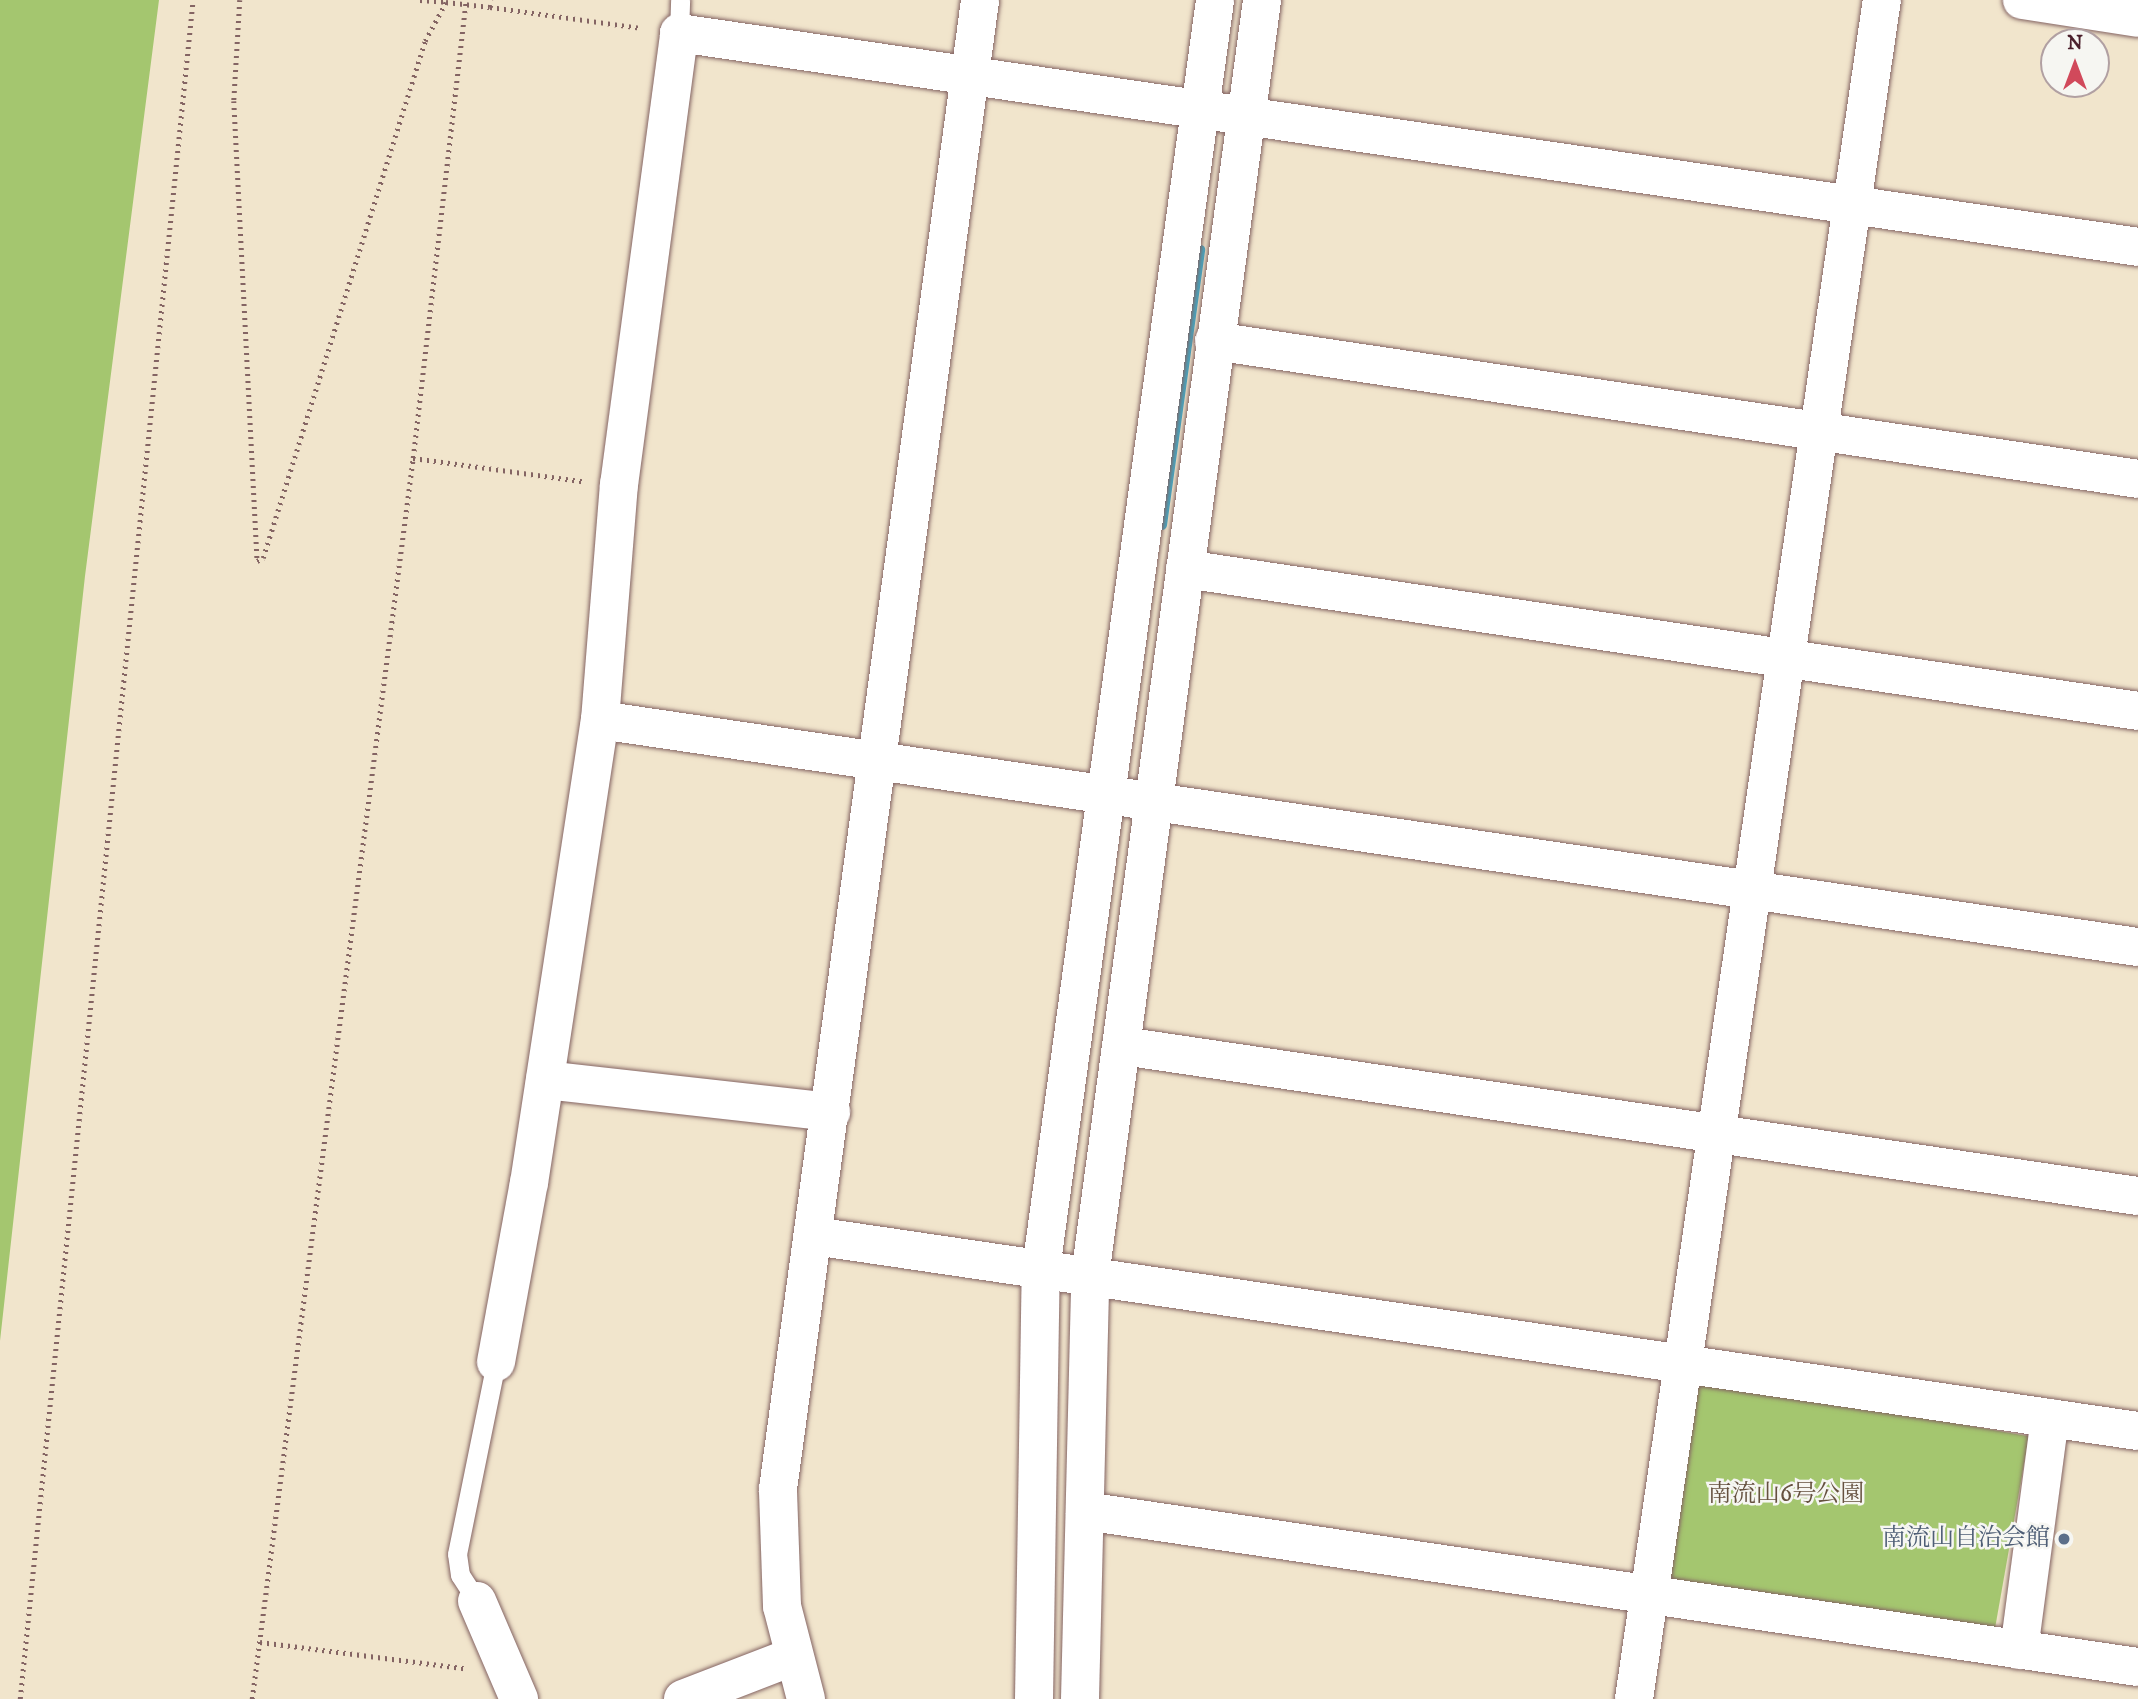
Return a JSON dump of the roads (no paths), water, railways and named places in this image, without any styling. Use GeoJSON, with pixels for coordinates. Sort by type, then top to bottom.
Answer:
{"type":"FeatureCollection","features":[{"type":"Feature","properties":{"kind":"street"},"geometry":{"type":"LineString","coordinates":[[806,1699],[792,1657],[782,1606],[778,1489],[980,0]]}},
{"type":"Feature","properties":{"kind":"street"},"geometry":{"type":"LineString","coordinates":[[1034,1699],[1041,1269],[1215,0]]}},
{"type":"Feature","properties":{"kind":"street"},"geometry":{"type":"LineString","coordinates":[[1080,1699],[1090,1276],[1262,0]]}},
{"type":"Feature","properties":{"kind":"street"},"geometry":{"type":"LineString","coordinates":[[1634,1699],[1882,0]]}},
{"type":"Feature","properties":{"kind":"street"},"geometry":{"type":"LineString","coordinates":[[2022,0],[2138,18]]}},
{"type":"Feature","properties":{"kind":"street"},"geometry":{"type":"LineString","coordinates":[[496,1362],[545,1080],[600,720],[619,485],[670,21],[970,73],[2138,247]]}},
{"type":"Feature","properties":{"kind":"street"},"geometry":{"type":"LineString","coordinates":[[1214,341],[2138,479]]}},
{"type":"Feature","properties":{"kind":"street"},"geometry":{"type":"LineString","coordinates":[[1185,569],[2138,711]]}},
{"type":"Feature","properties":{"kind":"street"},"geometry":{"type":"LineString","coordinates":[[600,720],[2138,947]]}},
{"type":"Feature","properties":{"kind":"street"},"geometry":{"type":"LineString","coordinates":[[1123,1046],[2138,1196]]}},
{"type":"Feature","properties":{"kind":"street"},"geometry":{"type":"LineString","coordinates":[[545,1080],[831,1112]]}},
{"type":"Feature","properties":{"kind":"street"},"geometry":{"type":"LineString","coordinates":[[814,1236],[2138,1431]]}},
{"type":"Feature","properties":{"kind":"street"},"geometry":{"type":"LineString","coordinates":[[2019,1650],[2050,1418]]}},
{"type":"Feature","properties":{"kind":"street"},"geometry":{"type":"LineString","coordinates":[[1085,1511],[2138,1667]]}},
{"type":"Feature","properties":{"kind":"street"},"geometry":{"type":"LineString","coordinates":[[477,1601],[515,1698]]}},
{"type":"Feature","properties":{"kind":"street"},"geometry":{"type":"LineString","coordinates":[[683,1699],[792,1657]]}},
{"type":"Feature","properties":{"kind":"lane"},"geometry":{"type":"LineString","coordinates":[[477,1601],[460,1575],[457,1554],[496,1362]]}},
{"type":"Feature","properties":{"kind":"waterway"},"geometry":{"type":"LineString","coordinates":[[1162,525],[1200,250]]}},
{"type":"Feature","properties":{"kind":"place","name":"南流山自治会館"},"geometry":{"type":"Point","coordinates":[2064,1539]}},
{"type":"Feature","properties":{"kind":"park label","name":"南流山6号公園"},"geometry":{"type":"Point","coordinates":[1786,1495]}}]}
